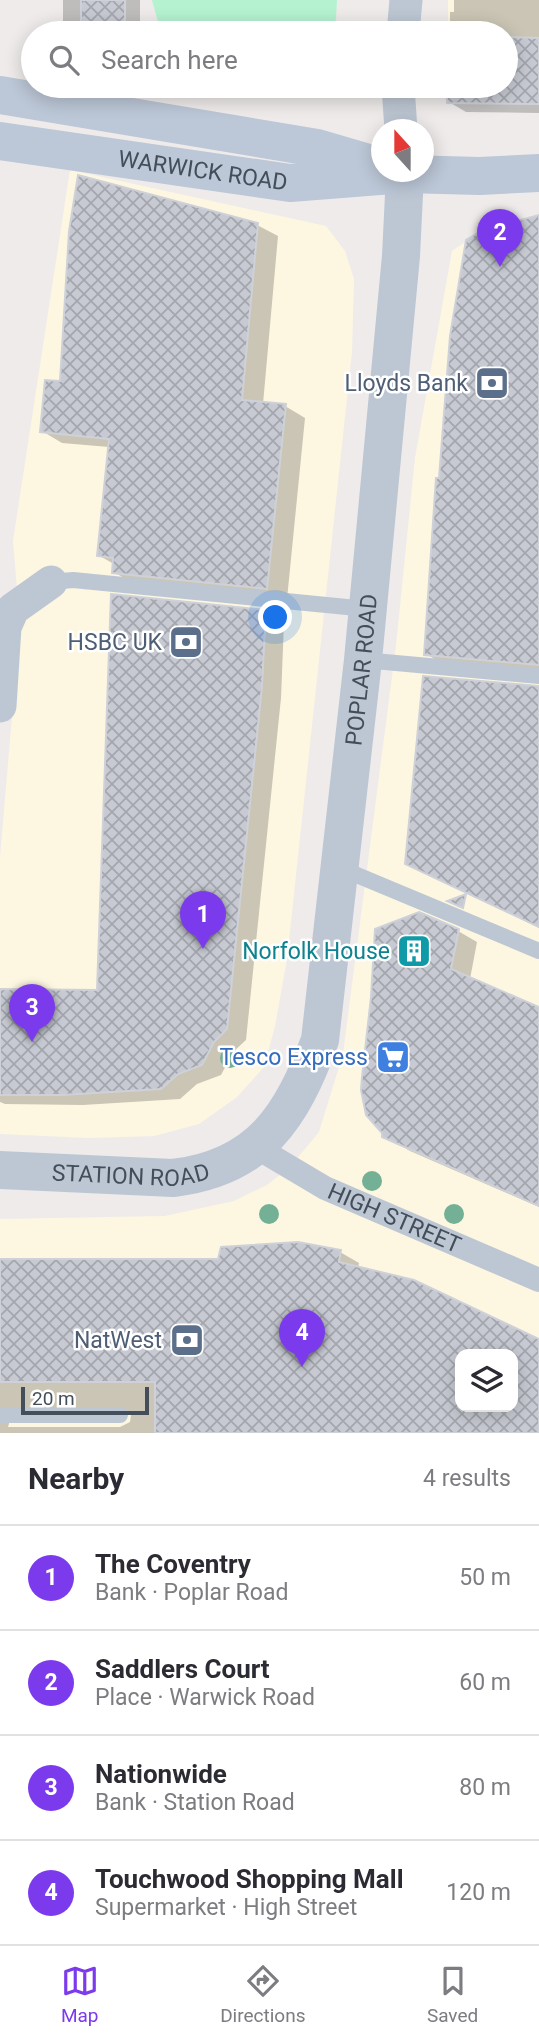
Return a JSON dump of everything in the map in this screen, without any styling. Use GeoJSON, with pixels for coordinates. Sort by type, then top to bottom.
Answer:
{"type":"FeatureCollection","features":[{"type":"Feature","properties":{"kind":"main road","name":"WARWICK ROAD"},"geometry":{"type":"LineString","coordinates":[[2,94],[21,97]]}},
{"type":"Feature","properties":{"kind":"main road","name":"WARWICK ROAD"},"geometry":{"type":"LineString","coordinates":[[25,98],[317,148],[371,164]]}},
{"type":"Feature","properties":{"kind":"main road","name":"WARWICK ROAD"},"geometry":{"type":"LineString","coordinates":[[0,141],[290,183],[371,174]]}},
{"type":"Feature","properties":{"kind":"main road","name":"WARWICK ROAD"},"geometry":{"type":"LineString","coordinates":[[434,173],[480,176],[539,173]]}},
{"type":"Feature","properties":{"kind":"street"},"geometry":{"type":"LineString","coordinates":[[404,21],[405,0]]}},
{"type":"Feature","properties":{"kind":"street"},"geometry":{"type":"LineString","coordinates":[[399,98],[400,119]]}},
{"type":"Feature","properties":{"kind":"street","name":"POPLAR ROAD"},"geometry":{"type":"LineString","coordinates":[[256,1147],[284,1117],[298,1094],[320,1040],[363,660],[401,256],[398,182]]}},
{"type":"Feature","properties":{"kind":"street"},"geometry":{"type":"LineString","coordinates":[[0,706],[6,608],[51,582]]}},
{"type":"Feature","properties":{"kind":"street","name":"STATION ROAD"},"geometry":{"type":"LineString","coordinates":[[0,1170],[173,1178],[201,1175],[224,1166],[256,1147]]}},
{"type":"Feature","properties":{"kind":"street","name":"HIGH STREET"},"geometry":{"type":"LineString","coordinates":[[256,1147],[325,1188],[539,1280]]}},
{"type":"Feature","properties":{"kind":"lane"},"geometry":{"type":"LineString","coordinates":[[51,582],[73,580],[367,609]]}},
{"type":"Feature","properties":{"kind":"lane"},"geometry":{"type":"LineString","coordinates":[[363,660],[539,676]]}},
{"type":"Feature","properties":{"kind":"lane"},"geometry":{"type":"LineString","coordinates":[[340,868],[539,951]]}},
{"type":"Feature","properties":{"kind":"lane"},"geometry":{"type":"LineString","coordinates":[[0,1415],[120,1415]]}},
{"type":"Feature","properties":{"kind":"shaded area"},"geometry":{"type":"Polygon","coordinates":[[[448,0],[539,0],[539,104],[447,103],[447,98],[518,98],[518,21],[448,21],[448,0]]]}},
{"type":"Feature","properties":{"kind":"shaded area"},"geometry":{"type":"Polygon","coordinates":[[[70,170],[326,226],[345,251],[354,279],[352,351],[287,959],[275,1026],[264,1067],[237,1097],[199,1124],[154,1136],[89,1138],[0,1134],[0,857],[20,624],[13,541],[70,170]]]}},
{"type":"Feature","properties":{"kind":"shaded area"},"geometry":{"type":"Polygon","coordinates":[[[539,218],[539,1433],[0,1433],[0,1219],[165,1216],[234,1201],[267,1185],[290,1167],[319,1132],[343,1054],[396,646],[415,458],[452,251],[483,230],[539,218]]]}},
{"type":"Feature","properties":{"kind":"green space"},"geometry":{"type":"Polygon","coordinates":[[[152,0],[337,0],[335,21],[158,21],[152,0]]]}},
{"type":"Feature","properties":{"kind":"building"},"geometry":{"type":"Polygon","coordinates":[[[81,0],[125,0],[125,21],[81,21],[81,0]]]}},
{"type":"Feature","properties":{"kind":"building"},"geometry":{"type":"Polygon","coordinates":[[[518,37],[539,38],[539,104],[447,103],[447,98],[518,98],[518,37]]]}},
{"type":"Feature","properties":{"kind":"building"},"geometry":{"type":"Polygon","coordinates":[[[78,175],[258,223],[242,400],[286,404],[267,589],[112,573],[113,558],[97,556],[109,439],[40,432],[45,380],[60,381],[69,231],[78,175]]]}},
{"type":"Feature","properties":{"kind":"building"},"geometry":{"type":"Polygon","coordinates":[[[539,215],[539,665],[424,655],[436,478],[439,478],[450,336],[466,240],[483,230],[539,215]]]}},
{"type":"Feature","properties":{"kind":"building"},"geometry":{"type":"Polygon","coordinates":[[[111,594],[266,610],[262,686],[227,1029],[214,1042],[202,1065],[178,1074],[161,1089],[62,1095],[0,1095],[0,989],[97,990],[111,594]]]}},
{"type":"Feature","properties":{"kind":"building"},"geometry":{"type":"Polygon","coordinates":[[[423,676],[539,686],[539,927],[405,864],[423,676]]]}},
{"type":"Feature","properties":{"kind":"building"},"geometry":{"type":"Polygon","coordinates":[[[466,894],[463,908],[447,901],[466,894]]]}},
{"type":"Feature","properties":{"kind":"building"},"geometry":{"type":"Polygon","coordinates":[[[419,912],[459,929],[451,969],[539,1007],[539,1206],[382,1137],[382,1133],[366,1115],[361,1090],[375,929],[419,912]]]}},
{"type":"Feature","properties":{"kind":"building"},"geometry":{"type":"Polygon","coordinates":[[[298,1242],[341,1250],[339,1262],[414,1280],[539,1339],[539,1433],[155,1433],[155,1382],[0,1382],[0,1259],[218,1259],[221,1247],[298,1242]]]}},
{"type":"Feature","properties":{"kind":"place","name":"Saddlers Court"},"geometry":{"type":"Point","coordinates":[500,267]}},
{"type":"Feature","properties":{"kind":"place","name":"Lloyds Bank"},"geometry":{"type":"Point","coordinates":[492,383]}},
{"type":"Feature","properties":{"kind":"place","name":"HSBC UK"},"geometry":{"type":"Point","coordinates":[186,642]}},
{"type":"Feature","properties":{"kind":"place","name":"The Coventry"},"geometry":{"type":"Point","coordinates":[203,949]}},
{"type":"Feature","properties":{"kind":"place","name":"Norfolk House"},"geometry":{"type":"Point","coordinates":[414,951]}},
{"type":"Feature","properties":{"kind":"place","name":"Nationwide"},"geometry":{"type":"Point","coordinates":[32,1042]}},
{"type":"Feature","properties":{"kind":"place","name":"Tesco Express"},"geometry":{"type":"Point","coordinates":[393,1057]}},
{"type":"Feature","properties":{"kind":"place","name":"NatWest"},"geometry":{"type":"Point","coordinates":[187,1340]}},
{"type":"Feature","properties":{"kind":"place","name":"Touchwood Shopping Mall"},"geometry":{"type":"Point","coordinates":[302,1367]}}]}
